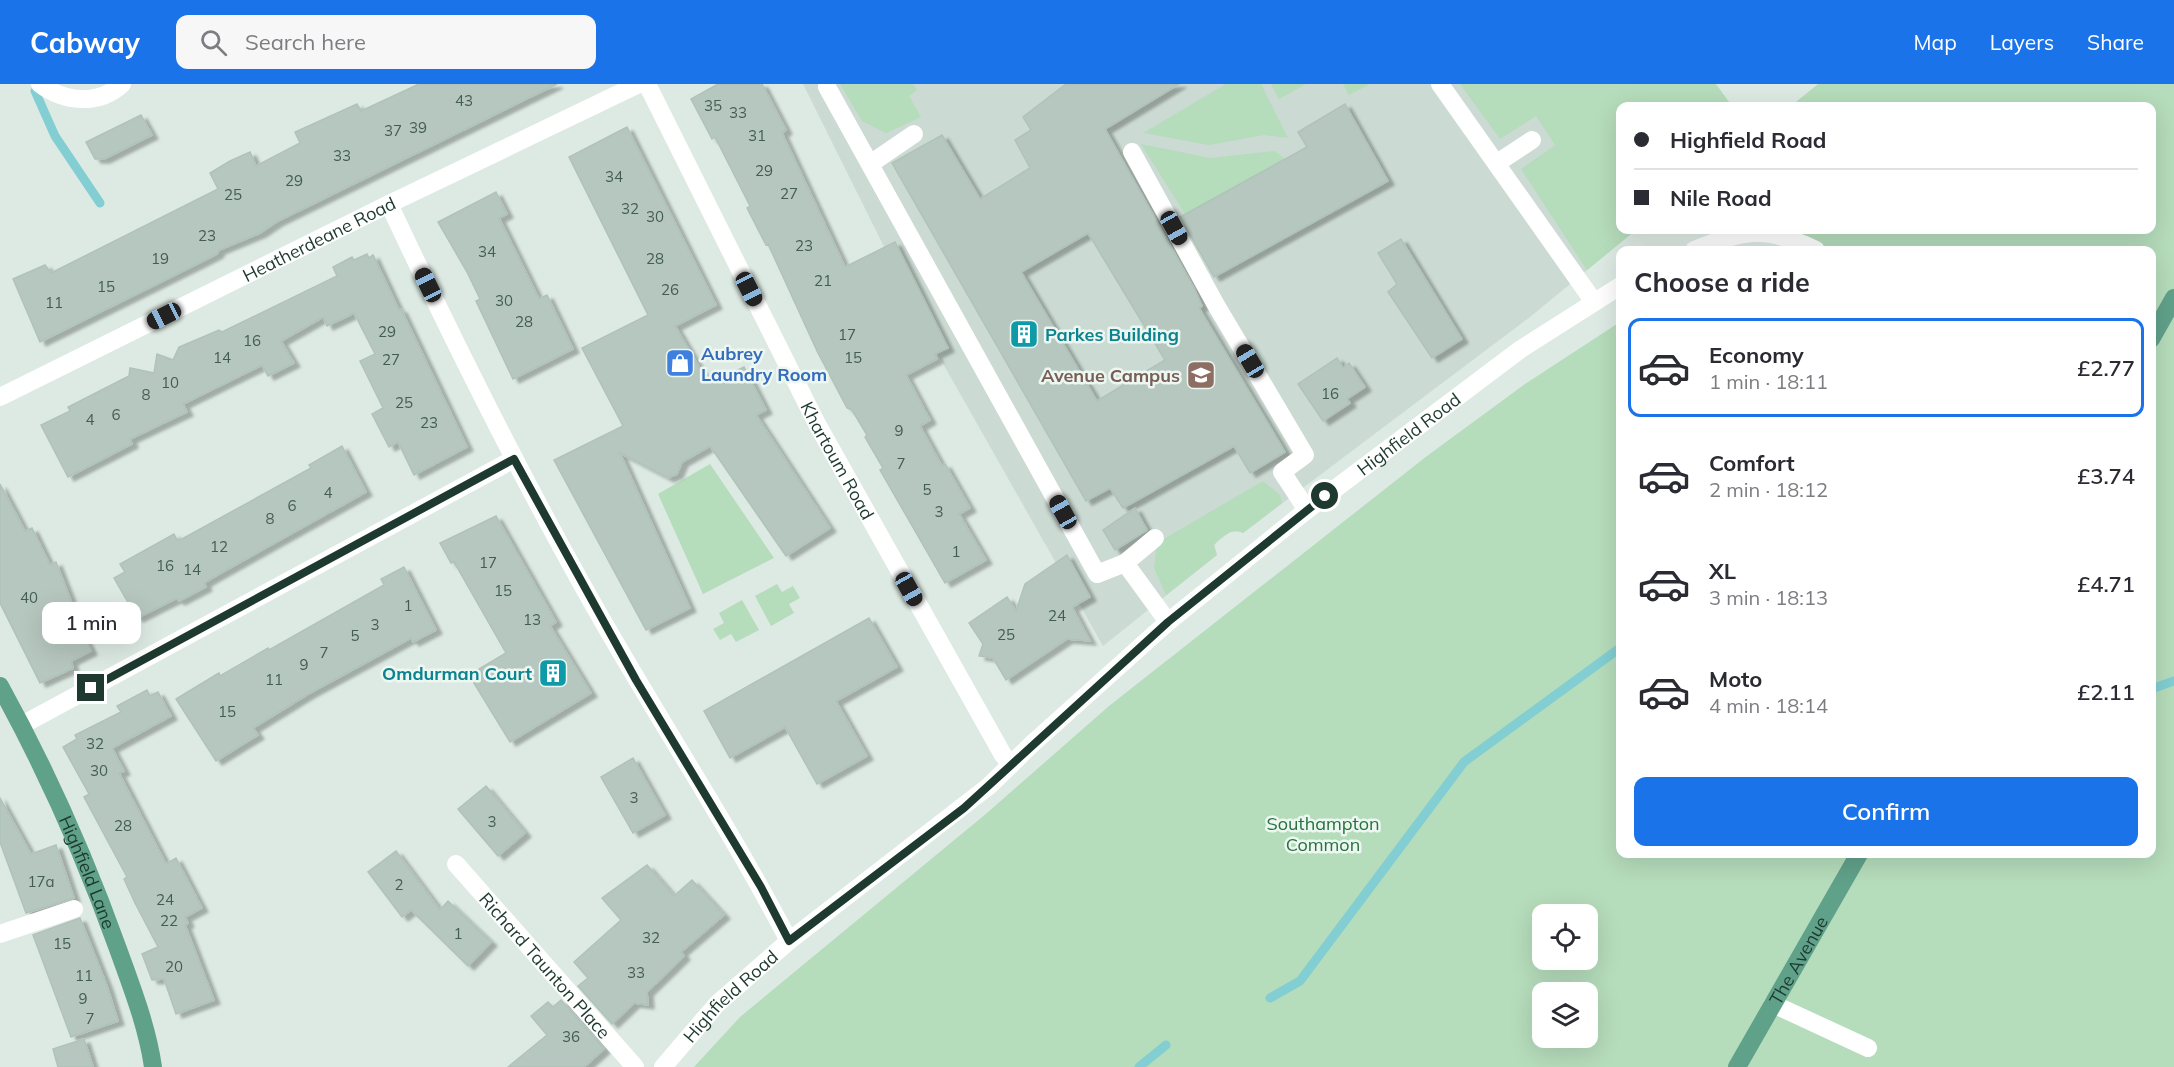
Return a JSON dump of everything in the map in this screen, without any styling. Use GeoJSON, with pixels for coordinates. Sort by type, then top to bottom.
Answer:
{"type":"FeatureCollection","features":[{"type":"Feature","properties":{"kind":"main road"},"geometry":{"type":"LineString","coordinates":[[2156,330],[2174,298]]}},
{"type":"Feature","properties":{"kind":"main road","name":"Highfield Lane"},"geometry":{"type":"LineString","coordinates":[[0,686],[22,725],[65,813],[101,902],[141,1012],[153,1067]]}},
{"type":"Feature","properties":{"kind":"main road","name":"The Avenue"},"geometry":{"type":"LineString","coordinates":[[1737,1067],[1857,858]]}},
{"type":"Feature","properties":{"kind":"street"},"geometry":{"type":"LineString","coordinates":[[40,84],[54,93],[77,100],[101,97],[122,84]]}},
{"type":"Feature","properties":{"kind":"street","name":"Heatherdeane Road"},"geometry":{"type":"LineString","coordinates":[[0,397],[389,204],[639,84]]}},
{"type":"Feature","properties":{"kind":"street","name":"Khartoum Road"},"geometry":{"type":"LineString","coordinates":[[647,84],[817,424],[1003,755],[1011,765]]}},
{"type":"Feature","properties":{"kind":"street"},"geometry":{"type":"LineString","coordinates":[[1440,84],[1594,302]]}},
{"type":"Feature","properties":{"kind":"street"},"geometry":{"type":"LineString","coordinates":[[826,87],[1097,574],[1125,563],[1155,538]]}},
{"type":"Feature","properties":{"kind":"street"},"geometry":{"type":"LineString","coordinates":[[870,164],[914,134]]}},
{"type":"Feature","properties":{"kind":"street"},"geometry":{"type":"LineString","coordinates":[[1497,163],[1532,140]]}},
{"type":"Feature","properties":{"kind":"street"},"geometry":{"type":"LineString","coordinates":[[1132,152],[1216,305],[1305,455],[1282,471],[1307,510]]}},
{"type":"Feature","properties":{"kind":"street"},"geometry":{"type":"LineString","coordinates":[[389,204],[514,459],[636,680],[761,887],[789,941]]}},
{"type":"Feature","properties":{"kind":"street"},"geometry":{"type":"LineString","coordinates":[[1705,246],[1738,234]]}},
{"type":"Feature","properties":{"kind":"street"},"geometry":{"type":"LineString","coordinates":[[1774,234],[1808,246]]}},
{"type":"Feature","properties":{"kind":"street","name":"Highfield Road"},"geometry":{"type":"LineString","coordinates":[[663,1067],[717,1004],[789,941],[951,818],[1168,622],[1307,510],[1521,349],[1616,288]]}},
{"type":"Feature","properties":{"kind":"street"},"geometry":{"type":"LineString","coordinates":[[22,725],[514,459]]}},
{"type":"Feature","properties":{"kind":"street"},"geometry":{"type":"LineString","coordinates":[[1125,563],[1168,622]]}},
{"type":"Feature","properties":{"kind":"street","name":"Richard Taunton Place"},"geometry":{"type":"LineString","coordinates":[[456,864],[634,1067]]}},
{"type":"Feature","properties":{"kind":"street"},"geometry":{"type":"LineString","coordinates":[[0,934],[74,909]]}},
{"type":"Feature","properties":{"kind":"street"},"geometry":{"type":"LineString","coordinates":[[1773,1004],[1868,1048]]}},
{"type":"Feature","properties":{"kind":"shaded area","name":"Avenue Campus"},"geometry":{"type":"Polygon","coordinates":[[[803,84],[1656,84],[1627,102],[1616,102],[1616,234],[1631,234],[1530,317],[1243,533],[1230,532],[1218,541],[1214,545],[1217,555],[1103,646],[937,353],[803,84]]]}},
{"type":"Feature","properties":{"kind":"green space"},"geometry":{"type":"Polygon","coordinates":[[[840,84],[913,84],[917,90],[909,96],[921,117],[886,133],[862,121],[840,84]]]}},
{"type":"Feature","properties":{"kind":"green space"},"geometry":{"type":"Polygon","coordinates":[[[1226,84],[1261,84],[1288,138],[1264,135],[1209,145],[1143,133],[1226,84]]]}},
{"type":"Feature","properties":{"kind":"green space"},"geometry":{"type":"Polygon","coordinates":[[[1271,84],[1306,84],[1279,99],[1271,84]]]}},
{"type":"Feature","properties":{"kind":"green space"},"geometry":{"type":"Polygon","coordinates":[[[1343,84],[1370,84],[1349,95],[1343,84]]]}},
{"type":"Feature","properties":{"kind":"green space"},"geometry":{"type":"Polygon","coordinates":[[[1460,84],[1716,84],[1729,102],[1616,102],[1616,234],[1631,234],[1587,270],[1521,169],[1555,145],[1536,116],[1500,139],[1460,84]]]}},
{"type":"Feature","properties":{"kind":"green space","name":"Southampton Common"},"geometry":{"type":"Polygon","coordinates":[[[1818,84],[2174,84],[2174,1067],[694,1067],[740,1017],[987,813],[1109,706],[1427,456],[1525,384],[1616,325],[1616,858],[2156,858],[2156,246],[1786,246],[1790,234],[2156,234],[2156,102],[1796,102],[1818,84]]]}},
{"type":"Feature","properties":{"kind":"green space"},"geometry":{"type":"Polygon","coordinates":[[[1141,144],[1210,158],[1275,151],[1285,159],[1185,214],[1141,144]]]}},
{"type":"Feature","properties":{"kind":"green space"},"geometry":{"type":"Polygon","coordinates":[[[710,464],[774,558],[703,594],[658,494],[710,464]]]}},
{"type":"Feature","properties":{"kind":"green space"},"geometry":{"type":"Polygon","coordinates":[[[1263,481],[1280,495],[1282,503],[1243,533],[1235,531],[1223,536],[1214,545],[1217,555],[1166,595],[1154,568],[1157,543],[1263,481]]]}},
{"type":"Feature","properties":{"kind":"green space"},"geometry":{"type":"Polygon","coordinates":[[[777,584],[782,592],[793,586],[800,598],[789,604],[794,613],[771,626],[755,596],[777,584]]]}},
{"type":"Feature","properties":{"kind":"green space"},"geometry":{"type":"Polygon","coordinates":[[[742,600],[759,630],[736,642],[731,634],[720,640],[713,629],[724,623],[719,613],[742,600]]]}},
{"type":"Feature","properties":{"kind":"building"},"geometry":{"type":"Polygon","coordinates":[[[419,84],[557,84],[278,221],[260,233],[219,250],[217,254],[40,342],[13,279],[45,265],[51,273],[218,189],[210,173],[230,161],[250,152],[256,166],[300,143],[295,132],[357,104],[361,111],[419,84]]]}},
{"type":"Feature","properties":{"kind":"building"},"geometry":{"type":"Polygon","coordinates":[[[718,84],[762,84],[786,130],[782,133],[845,267],[895,242],[948,348],[935,354],[937,359],[906,375],[930,420],[920,426],[942,466],[945,464],[970,508],[959,514],[986,560],[945,583],[880,470],[883,468],[865,437],[867,435],[852,410],[847,408],[817,351],[768,244],[766,245],[747,208],[750,206],[715,137],[712,139],[691,99],[718,84]]]}},
{"type":"Feature","properties":{"kind":"building","name":"Parkes Building"},"geometry":{"type":"Polygon","coordinates":[[[1066,84],[1179,84],[1105,129],[1194,288],[1202,306],[1199,308],[1285,452],[1250,473],[1234,446],[1123,508],[1110,488],[1086,501],[892,163],[942,135],[980,199],[1030,168],[1015,140],[1031,130],[1023,117],[1066,84]],[[1088,233],[1021,272],[1097,401],[1165,360],[1088,233]]]}},
{"type":"Feature","properties":{"kind":"building"},"geometry":{"type":"Polygon","coordinates":[[[1345,104],[1388,181],[1214,277],[1180,217],[1307,147],[1298,132],[1345,104]]]}},
{"type":"Feature","properties":{"kind":"building"},"geometry":{"type":"Polygon","coordinates":[[[141,115],[152,135],[104,159],[95,159],[86,142],[141,115]]]}},
{"type":"Feature","properties":{"kind":"building"},"geometry":{"type":"Polygon","coordinates":[[[627,127],[716,305],[675,326],[709,384],[744,367],[766,410],[756,415],[830,528],[786,556],[710,446],[682,462],[677,474],[668,478],[620,453],[690,608],[646,630],[554,460],[623,426],[582,348],[648,315],[569,157],[627,127]]]}},
{"type":"Feature","properties":{"kind":"building"},"geometry":{"type":"Polygon","coordinates":[[[496,192],[507,214],[499,218],[539,299],[547,295],[573,349],[513,379],[476,301],[480,299],[438,222],[496,192]]]}},
{"type":"Feature","properties":{"kind":"building"},"geometry":{"type":"Polygon","coordinates":[[[1401,239],[1462,339],[1432,358],[1388,292],[1397,284],[1378,253],[1401,239]]]}},
{"type":"Feature","properties":{"kind":"building"},"geometry":{"type":"Polygon","coordinates":[[[367,254],[369,258],[373,255],[399,310],[401,309],[467,447],[414,475],[398,442],[389,447],[372,414],[383,408],[360,361],[375,354],[354,313],[327,326],[323,317],[281,341],[294,363],[268,376],[262,365],[183,404],[187,412],[130,439],[132,444],[68,477],[41,425],[70,411],[68,407],[129,376],[130,368],[154,373],[157,354],[173,360],[179,347],[219,330],[222,332],[337,276],[333,267],[352,257],[354,260],[367,254]]]}},
{"type":"Feature","properties":{"kind":"building"},"geometry":{"type":"Polygon","coordinates":[[[1337,358],[1343,368],[1349,363],[1365,387],[1347,399],[1350,403],[1323,421],[1298,384],[1337,358]]]}},
{"type":"Feature","properties":{"kind":"building"},"geometry":{"type":"Polygon","coordinates":[[[342,446],[366,492],[212,578],[204,583],[206,587],[179,601],[177,598],[137,618],[114,578],[125,572],[120,564],[174,534],[177,540],[182,539],[311,468],[309,465],[342,446]]]}},
{"type":"Feature","properties":{"kind":"building"},"geometry":{"type":"Polygon","coordinates":[[[0,484],[25,531],[32,528],[50,565],[56,562],[76,614],[73,615],[91,651],[71,661],[73,668],[40,683],[0,603],[0,484]]]}},
{"type":"Feature","properties":{"kind":"building"},"geometry":{"type":"Polygon","coordinates":[[[1135,508],[1147,530],[1115,550],[1103,530],[1135,508]]]}},
{"type":"Feature","properties":{"kind":"building"},"geometry":{"type":"Polygon","coordinates":[[[496,516],[556,622],[550,626],[591,693],[510,742],[469,675],[506,653],[454,562],[451,563],[440,543],[496,516]]]}},
{"type":"Feature","properties":{"kind":"building"},"geometry":{"type":"Polygon","coordinates":[[[1067,555],[1090,597],[1072,607],[1090,641],[1067,639],[1006,680],[993,658],[979,656],[983,644],[969,623],[1007,597],[1016,611],[1025,584],[1067,555]]]}},
{"type":"Feature","properties":{"kind":"building"},"geometry":{"type":"Polygon","coordinates":[[[404,567],[436,630],[413,642],[411,638],[308,694],[253,728],[258,735],[216,761],[176,699],[219,673],[220,676],[268,648],[269,650],[384,585],[381,579],[404,567]]]}},
{"type":"Feature","properties":{"kind":"building"},"geometry":{"type":"Polygon","coordinates":[[[869,618],[897,667],[836,701],[867,756],[817,784],[785,727],[730,758],[704,711],[869,618]]]}},
{"type":"Feature","properties":{"kind":"building"},"geometry":{"type":"Polygon","coordinates":[[[147,690],[150,696],[158,692],[171,716],[112,748],[124,771],[119,773],[166,864],[176,858],[202,908],[185,917],[188,923],[185,925],[214,1000],[176,1014],[164,979],[152,980],[142,954],[158,947],[124,879],[127,877],[84,797],[89,794],[63,747],[77,739],[75,735],[121,712],[117,706],[147,690]]]}},
{"type":"Feature","properties":{"kind":"building"},"geometry":{"type":"Polygon","coordinates":[[[633,758],[665,815],[633,833],[601,777],[633,758]]]}},
{"type":"Feature","properties":{"kind":"building"},"geometry":{"type":"Polygon","coordinates":[[[486,786],[525,833],[498,856],[458,809],[486,786]]]}},
{"type":"Feature","properties":{"kind":"building"},"geometry":{"type":"Polygon","coordinates":[[[0,798],[31,854],[56,845],[74,898],[26,913],[0,842],[0,798]]]}},
{"type":"Feature","properties":{"kind":"building"},"geometry":{"type":"Polygon","coordinates":[[[396,851],[440,910],[448,901],[491,942],[468,966],[411,910],[402,917],[368,872],[396,851]]]}},
{"type":"Feature","properties":{"kind":"building"},"geometry":{"type":"Polygon","coordinates":[[[647,865],[674,896],[692,880],[724,915],[681,952],[684,956],[647,992],[648,1005],[634,1003],[612,1024],[578,986],[588,978],[574,962],[621,920],[602,898],[647,865]]]}},
{"type":"Feature","properties":{"kind":"building"},"geometry":{"type":"Polygon","coordinates":[[[80,918],[118,1021],[71,1037],[33,935],[80,918]]]}},
{"type":"Feature","properties":{"kind":"building"},"geometry":{"type":"Polygon","coordinates":[[[561,1000],[604,1049],[584,1067],[508,1067],[547,1035],[531,1016],[548,1002],[553,1007],[561,1000]]]}},
{"type":"Feature","properties":{"kind":"building"},"geometry":{"type":"Polygon","coordinates":[[[84,1039],[93,1067],[58,1067],[53,1049],[84,1039]]]}},
{"type":"Feature","properties":{"kind":"waterway"},"geometry":{"type":"LineString","coordinates":[[35,91],[55,136],[100,203]]}},
{"type":"Feature","properties":{"kind":"waterway"},"geometry":{"type":"LineString","coordinates":[[1270,998],[1300,981],[1464,762],[1616,651]]}},
{"type":"Feature","properties":{"kind":"waterway"},"geometry":{"type":"LineString","coordinates":[[2156,687],[2174,681]]}},
{"type":"Feature","properties":{"kind":"waterway"},"geometry":{"type":"LineString","coordinates":[[1139,1067],[1166,1045]]}},
{"type":"Feature","properties":{"kind":"place","name":"Parkes Building"},"geometry":{"type":"Point","coordinates":[1024,334]}},
{"type":"Feature","properties":{"kind":"place","name":"Aubrey Laundry Room"},"geometry":{"type":"Point","coordinates":[680,363]}},
{"type":"Feature","properties":{"kind":"place","name":"Avenue Campus"},"geometry":{"type":"Point","coordinates":[1201,375]}},
{"type":"Feature","properties":{"kind":"place","name":"Omdurman Court"},"geometry":{"type":"Point","coordinates":[553,673]}},
{"type":"Feature","properties":{"kind":"route"},"geometry":{"type":"LineString","coordinates":[[91,688],[514,459],[636,680],[761,887],[789,941],[964,808],[1168,622],[1325,496]]}}]}
